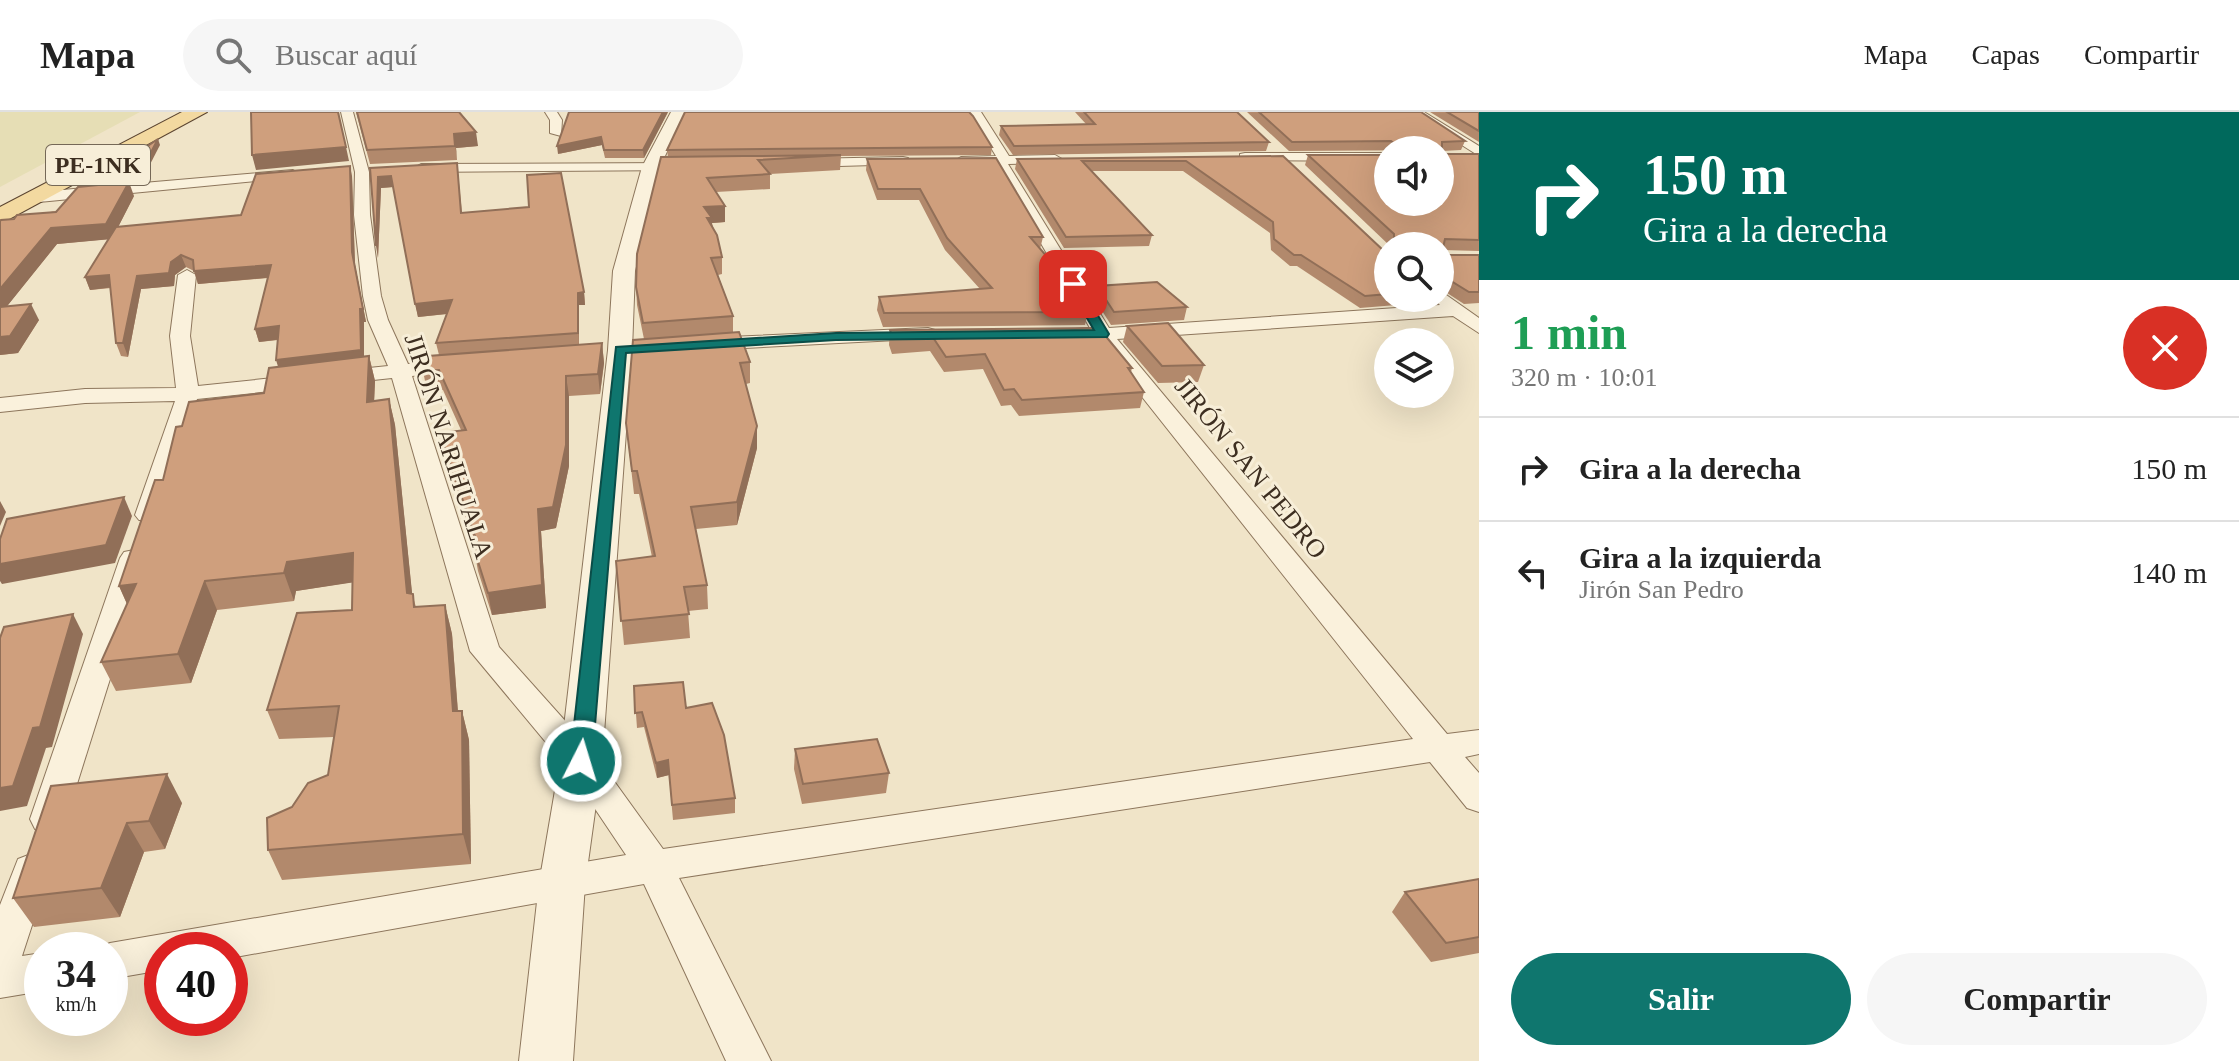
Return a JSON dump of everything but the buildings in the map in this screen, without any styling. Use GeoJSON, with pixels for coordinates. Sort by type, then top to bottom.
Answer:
{"type":"FeatureCollection","features":[{"type":"Feature","properties":{"kind":"main road","name":"PE-1NK"},"geometry":{"type":"LineString","coordinates":[[0,217],[197,112]]}},
{"type":"Feature","properties":{"kind":"street","name":"JIRÓN NARIHUALA"},"geometry":{"type":"LineString","coordinates":[[347,112],[360,170],[362,215],[378,320],[400,369],[485,651],[581,761],[654,866],[749,1061]]}},
{"type":"Feature","properties":{"kind":"street"},"geometry":{"type":"LineString","coordinates":[[551,112],[556,120],[556,133]]}},
{"type":"Feature","properties":{"kind":"street"},"geometry":{"type":"LineString","coordinates":[[546,1061],[562,884],[581,761],[620,350],[624,271],[651,167],[678,112]]}},
{"type":"Feature","properties":{"kind":"street","name":"JIRÓN SAN PEDRO"},"geometry":{"type":"LineString","coordinates":[[975,112],[1103,334],[1479,798]]}},
{"type":"Feature","properties":{"kind":"street"},"geometry":{"type":"LineString","coordinates":[[1416,112],[1479,154]]}},
{"type":"Feature","properties":{"kind":"street"},"geometry":{"type":"LineString","coordinates":[[1264,139],[1303,177]]}},
{"type":"Feature","properties":{"kind":"street"},"geometry":{"type":"LineString","coordinates":[[1454,157],[1479,154]]}},
{"type":"Feature","properties":{"kind":"street"},"geometry":{"type":"LineString","coordinates":[[1236,157],[1374,157]]}},
{"type":"Feature","properties":{"kind":"street"},"geometry":{"type":"LineString","coordinates":[[791,164],[1067,159]]}},
{"type":"Feature","properties":{"kind":"street"},"geometry":{"type":"LineString","coordinates":[[402,170],[488,166],[697,166]]}},
{"type":"Feature","properties":{"kind":"street"},"geometry":{"type":"LineString","coordinates":[[39,197],[314,172]]}},
{"type":"Feature","properties":{"kind":"street"},"geometry":{"type":"LineString","coordinates":[[0,963],[188,394],[180,336],[187,275]]}},
{"type":"Feature","properties":{"kind":"street"},"geometry":{"type":"LineString","coordinates":[[1454,308],[1479,327]]}},
{"type":"Feature","properties":{"kind":"street"},"geometry":{"type":"LineString","coordinates":[[1047,333],[1103,334],[1374,310]]}},
{"type":"Feature","properties":{"kind":"street"},"geometry":{"type":"LineString","coordinates":[[682,346],[836,336],[943,334]]}},
{"type":"Feature","properties":{"kind":"street"},"geometry":{"type":"LineString","coordinates":[[0,405],[85,396],[188,394],[479,362]]}},
{"type":"Feature","properties":{"kind":"street"},"geometry":{"type":"LineString","coordinates":[[248,937],[654,866],[1479,742]]}},
{"type":"Feature","properties":{"kind":"street"},"geometry":{"type":"LineString","coordinates":[[0,979],[24,975]]}},
{"type":"Feature","properties":{"kind":"shaded area"},"geometry":{"type":"Polygon","coordinates":[[[0,112],[140,112],[0,187],[0,112]]]}},
{"type":"Feature","properties":{"kind":"route"},"geometry":{"type":"LineString","coordinates":[[581,761],[620,350],[836,336],[1103,334],[1073,284]]}}]}
